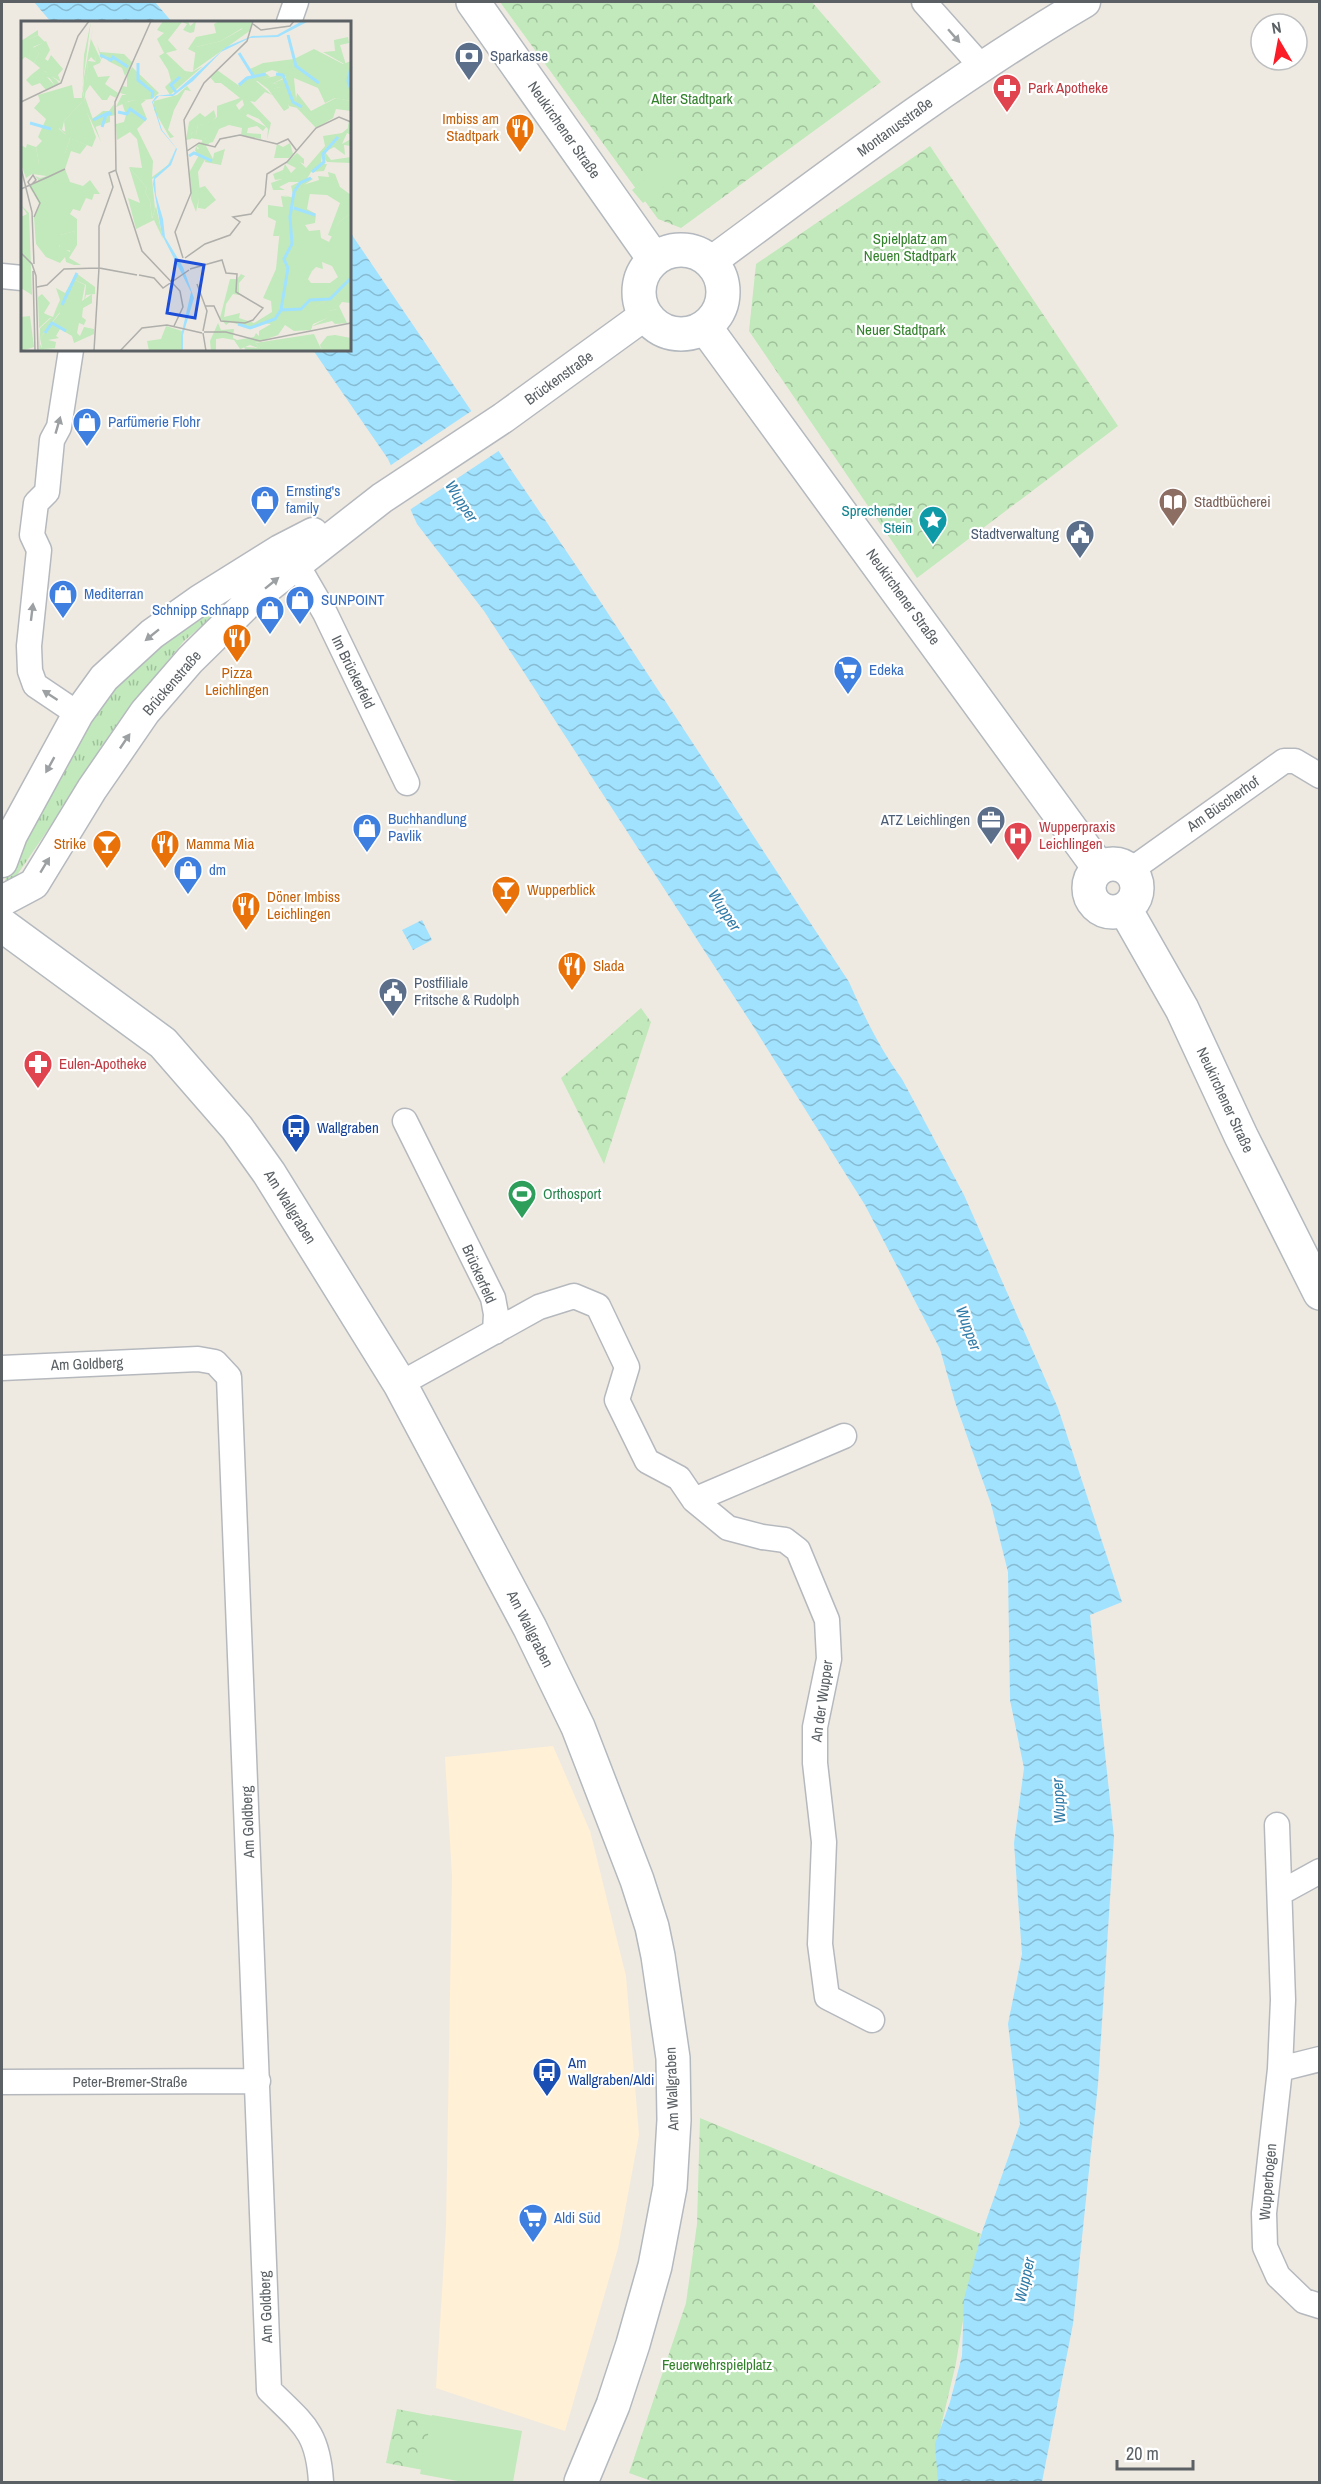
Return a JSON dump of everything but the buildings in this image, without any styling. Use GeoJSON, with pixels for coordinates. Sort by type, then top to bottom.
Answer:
{"type":"FeatureCollection","features":[{"type":"Feature","properties":{"kind":"main road","name":"Neukirchener Straße"},"geometry":{"type":"LineString","coordinates":[[473,2],[654,259]]}},
{"type":"Feature","properties":{"kind":"main road"},"geometry":{"type":"LineString","coordinates":[[674,249],[694,250],[712,261],[722,275],[725,294],[718,312],[705,327],[690,334],[672,334],[657,328],[645,315],[638,296],[641,275],[654,259],[674,249]]}},
{"type":"Feature","properties":{"kind":"main road","name":"Neukirchener Straße"},"geometry":{"type":"LineString","coordinates":[[705,327],[1115,869]]}},
{"type":"Feature","properties":{"kind":"main road"},"geometry":{"type":"LineString","coordinates":[[1115,869],[1138,886],[1137,895],[1125,909],[1108,912],[1094,903],[1089,885],[1092,875],[1115,869]]}},
{"type":"Feature","properties":{"kind":"main road","name":"Neukirchener Straße"},"geometry":{"type":"LineString","coordinates":[[1125,909],[1182,1009],[1241,1136],[1320,1293]]}},
{"type":"Feature","properties":{"kind":"main road","name":"Am Wallgraben"},"geometry":{"type":"LineString","coordinates":[[2,925],[163,1043],[237,1128],[269,1173],[400,1384],[530,1628],[578,1727],[637,1880],[652,1927],[665,1994],[673,2058],[675,2108],[670,2187],[656,2266],[633,2344],[613,2405],[581,2482]]}},
{"type":"Feature","properties":{"kind":"street"},"geometry":{"type":"LineString","coordinates":[[289,21],[297,2]]}},
{"type":"Feature","properties":{"kind":"street"},"geometry":{"type":"LineString","coordinates":[[924,2],[981,66]]}},
{"type":"Feature","properties":{"kind":"street","name":"Montanusstraße"},"geometry":{"type":"LineString","coordinates":[[712,261],[981,66],[1085,2]]}},
{"type":"Feature","properties":{"kind":"street"},"geometry":{"type":"LineString","coordinates":[[2,276],[21,278]]}},
{"type":"Feature","properties":{"kind":"street","name":"Brückenstraße"},"geometry":{"type":"LineString","coordinates":[[2,902],[34,884],[92,789],[145,712],[190,660],[249,602],[382,498],[503,418],[645,315]]}},
{"type":"Feature","properties":{"kind":"street"},"geometry":{"type":"LineString","coordinates":[[71,351],[58,427],[52,440],[47,492],[36,503],[32,535],[39,550],[29,646],[30,670],[34,685],[78,714]]}},
{"type":"Feature","properties":{"kind":"street","name":"Brückenstraße"},"geometry":{"type":"LineString","coordinates":[[2,862],[12,835],[78,714],[104,678],[162,627],[280,550],[382,498]]}},
{"type":"Feature","properties":{"kind":"street","name":"Im Brückerfeld"},"geometry":{"type":"LineString","coordinates":[[296,563],[325,613],[407,783]]}},
{"type":"Feature","properties":{"kind":"street","name":"Am Büscherhof"},"geometry":{"type":"LineString","coordinates":[[1115,869],[1284,761],[1295,761],[1320,776]]}},
{"type":"Feature","properties":{"kind":"street","name":"Brückerfeld"},"geometry":{"type":"LineString","coordinates":[[405,1121],[493,1298],[496,1314],[495,1332]]}},
{"type":"Feature","properties":{"kind":"street","name":"An der Wupper"},"geometry":{"type":"LineString","coordinates":[[495,1332],[540,1307],[574,1296],[598,1306],[627,1367],[617,1400],[646,1461],[680,1478],[694,1500],[728,1528],[762,1537],[785,1540],[798,1550],[827,1620],[829,1659],[815,1727],[814,1763],[824,1842],[820,1944],[826,1997],[872,2020]]}},
{"type":"Feature","properties":{"kind":"street"},"geometry":{"type":"LineString","coordinates":[[400,1384],[495,1332]]}},
{"type":"Feature","properties":{"kind":"street","name":"Am Goldberg"},"geometry":{"type":"LineString","coordinates":[[2,1368],[198,1359],[215,1362],[229,1377],[269,2390],[308,2428],[320,2457],[321,2482]]}},
{"type":"Feature","properties":{"kind":"street"},"geometry":{"type":"LineString","coordinates":[[694,1500],[844,1436]]}},
{"type":"Feature","properties":{"kind":"street","name":"Wupperbogen"},"geometry":{"type":"LineString","coordinates":[[1277,1825],[1283,2000],[1280,2069],[1264,2213],[1265,2247],[1278,2276],[1304,2301],[1320,2306]]}},
{"type":"Feature","properties":{"kind":"street"},"geometry":{"type":"LineString","coordinates":[[1280,1893],[1320,1871]]}},
{"type":"Feature","properties":{"kind":"street"},"geometry":{"type":"LineString","coordinates":[[1280,2069],[1320,2059]]}},
{"type":"Feature","properties":{"kind":"street","name":"Peter-Bremer-Straße"},"geometry":{"type":"LineString","coordinates":[[2,2082],[258,2081]]}},
{"type":"Feature","properties":{"kind":"shaded area"},"geometry":{"type":"Polygon","coordinates":[[[553,1746],[590,1831],[626,1976],[639,2135],[618,2248],[565,2431],[436,2388],[446,2227],[452,1876],[445,1757],[553,1746]]]}},
{"type":"Feature","properties":{"kind":"green space","name":"Alter Stadtpark"},"geometry":{"type":"Polygon","coordinates":[[[500,2],[812,2],[881,82],[681,228],[658,219],[500,2]]]}},
{"type":"Feature","properties":{"kind":"green space","name":"Neuer Stadtpark"},"geometry":{"type":"Polygon","coordinates":[[[930,146],[1118,426],[917,578],[749,331],[756,264],[930,146]]]}},
{"type":"Feature","properties":{"kind":"green space"},"geometry":{"type":"Polygon","coordinates":[[[673,157],[684,171],[643,203],[632,190],[673,157]]]}},
{"type":"Feature","properties":{"kind":"green space"},"geometry":{"type":"Polygon","coordinates":[[[251,584],[184,641],[134,703],[13,881],[5,881],[21,834],[76,737],[114,687],[175,634],[251,584]]]}},
{"type":"Feature","properties":{"kind":"green space"},"geometry":{"type":"Polygon","coordinates":[[[641,1008],[651,1022],[604,1164],[561,1078],[641,1008]]]}},
{"type":"Feature","properties":{"kind":"green space","name":"Feuerwehrspielplatz"},"geometry":{"type":"Polygon","coordinates":[[[700,2118],[981,2234],[956,2363],[939,2435],[938,2482],[654,2482],[629,2473],[686,2303],[697,2224],[700,2118]]]}},
{"type":"Feature","properties":{"kind":"green space"},"geometry":{"type":"Polygon","coordinates":[[[397,2409],[433,2416],[423,2470],[386,2463],[397,2409]]]}},
{"type":"Feature","properties":{"kind":"green space"},"geometry":{"type":"Polygon","coordinates":[[[432,2415],[522,2431],[513,2482],[463,2482],[420,2474],[432,2415]]]}},
{"type":"Feature","properties":{"kind":"water"},"geometry":{"type":"Polygon","coordinates":[[[34,2],[155,2],[171,21],[50,21],[34,2]]]}},
{"type":"Feature","properties":{"kind":"water","name":"Wupper"},"geometry":{"type":"Polygon","coordinates":[[[351,233],[596,595],[849,982],[873,1032],[902,1079],[964,1195],[1058,1408],[1122,1602],[1090,1615],[1114,1837],[1098,2084],[1073,2324],[1042,2482],[938,2482],[935,2444],[950,2402],[962,2356],[964,2299],[982,2232],[1020,2124],[1008,2024],[1022,1954],[1014,1843],[1024,1768],[1010,1700],[1008,1572],[991,1504],[955,1402],[940,1349],[865,1205],[755,1029],[484,611],[417,524],[388,459],[314,351],[351,351],[351,233]]]}},
{"type":"Feature","properties":{"kind":"water"},"geometry":{"type":"Polygon","coordinates":[[[422,920],[432,940],[413,950],[402,930],[422,920]]]}},
{"type":"Feature","properties":{"kind":"pier"},"geometry":{"type":"Polygon","coordinates":[[[473,410],[500,450],[408,511],[388,467],[473,410]]]}},
{"type":"Feature","properties":{"kind":"place","name":"Sparkasse"},"geometry":{"type":"Point","coordinates":[469,82]}},
{"type":"Feature","properties":{"kind":"place","name":"Park Apotheke"},"geometry":{"type":"Point","coordinates":[1007,114]}},
{"type":"Feature","properties":{"kind":"place","name":"Imbiss am Stadtpark"},"geometry":{"type":"Point","coordinates":[520,154]}},
{"type":"Feature","properties":{"kind":"place","name":"Parfümerie Flohr"},"geometry":{"type":"Point","coordinates":[87,448]}},
{"type":"Feature","properties":{"kind":"place","name":"Ernsting's family"},"geometry":{"type":"Point","coordinates":[265,526]}},
{"type":"Feature","properties":{"kind":"place","name":"Stadtbücherei"},"geometry":{"type":"Point","coordinates":[1173,528]}},
{"type":"Feature","properties":{"kind":"place","name":"Sprechender Stein"},"geometry":{"type":"Point","coordinates":[933,546]}},
{"type":"Feature","properties":{"kind":"place","name":"Stadtverwaltung"},"geometry":{"type":"Point","coordinates":[1080,560]}},
{"type":"Feature","properties":{"kind":"place","name":"Mediterran"},"geometry":{"type":"Point","coordinates":[63,620]}},
{"type":"Feature","properties":{"kind":"place","name":"SUNPOINT"},"geometry":{"type":"Point","coordinates":[300,626]}},
{"type":"Feature","properties":{"kind":"place","name":"Schnipp Schnapp"},"geometry":{"type":"Point","coordinates":[270,636]}},
{"type":"Feature","properties":{"kind":"place","name":"Pizza Leichlingen"},"geometry":{"type":"Point","coordinates":[237,664]}},
{"type":"Feature","properties":{"kind":"place","name":"Edeka"},"geometry":{"type":"Point","coordinates":[848,696]}},
{"type":"Feature","properties":{"kind":"place","name":"ATZ Leichlingen"},"geometry":{"type":"Point","coordinates":[991,846]}},
{"type":"Feature","properties":{"kind":"place","name":"Buchhandlung Pavlik"},"geometry":{"type":"Point","coordinates":[367,854]}},
{"type":"Feature","properties":{"kind":"place","name":"Wupperpraxis Leichlingen"},"geometry":{"type":"Point","coordinates":[1018,862]}},
{"type":"Feature","properties":{"kind":"place","name":"Strike"},"geometry":{"type":"Point","coordinates":[107,870]}},
{"type":"Feature","properties":{"kind":"place","name":"Mamma Mia"},"geometry":{"type":"Point","coordinates":[165,870]}},
{"type":"Feature","properties":{"kind":"place","name":"dm"},"geometry":{"type":"Point","coordinates":[188,896]}},
{"type":"Feature","properties":{"kind":"place","name":"Wupperblick"},"geometry":{"type":"Point","coordinates":[506,916]}},
{"type":"Feature","properties":{"kind":"place","name":"Döner Imbiss Leichlingen"},"geometry":{"type":"Point","coordinates":[246,932]}},
{"type":"Feature","properties":{"kind":"place","name":"Slada"},"geometry":{"type":"Point","coordinates":[572,992]}},
{"type":"Feature","properties":{"kind":"place","name":"Postfiliale Fritsche & Rudolph"},"geometry":{"type":"Point","coordinates":[393,1018]}},
{"type":"Feature","properties":{"kind":"place","name":"Eulen-Apotheke"},"geometry":{"type":"Point","coordinates":[38,1090]}},
{"type":"Feature","properties":{"kind":"place","name":"Wallgraben"},"geometry":{"type":"Point","coordinates":[296,1154]}},
{"type":"Feature","properties":{"kind":"place","name":"Orthosport"},"geometry":{"type":"Point","coordinates":[522,1220]}},
{"type":"Feature","properties":{"kind":"place","name":"Am Wallgraben/Aldi"},"geometry":{"type":"Point","coordinates":[547,2098]}},
{"type":"Feature","properties":{"kind":"place","name":"Aldi Süd"},"geometry":{"type":"Point","coordinates":[533,2244]}},
{"type":"Feature","properties":{"kind":"park label","name":"Spielplatz am Neuen Stadtpark"},"geometry":{"type":"Point","coordinates":[910,248]}}]}
